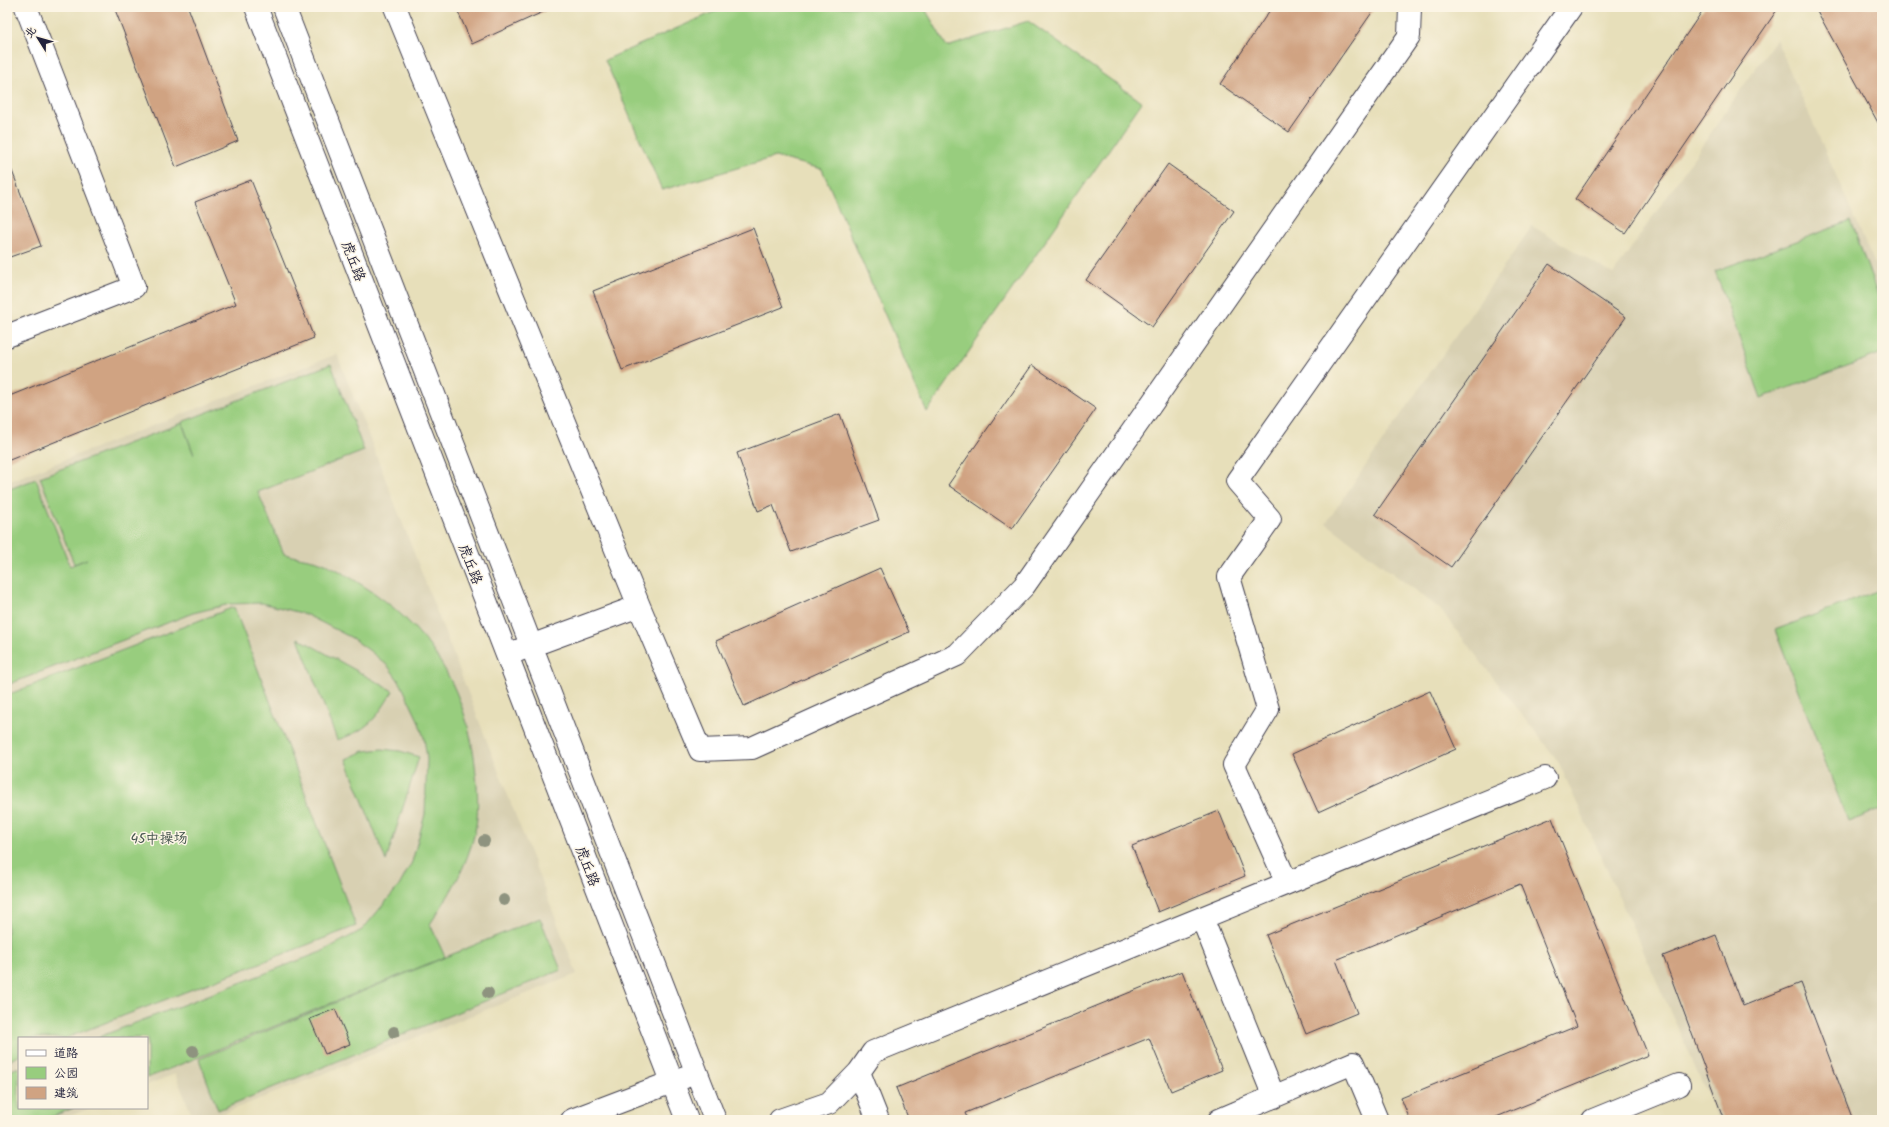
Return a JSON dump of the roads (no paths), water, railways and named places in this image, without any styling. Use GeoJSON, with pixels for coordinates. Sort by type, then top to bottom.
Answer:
{"type":"FeatureCollection","features":[{"type":"Feature","properties":{"kind":"street"},"geometry":{"type":"LineString","coordinates":[[7,336],[134,287],[26,7]]}},
{"type":"Feature","properties":{"kind":"street","name":"虎丘路"},"geometry":{"type":"LineString","coordinates":[[256,7],[687,1120]]}},
{"type":"Feature","properties":{"kind":"street","name":"虎丘路"},"geometry":{"type":"LineString","coordinates":[[284,7],[530,646],[715,1120]]}},
{"type":"Feature","properties":{"kind":"street"},"geometry":{"type":"LineString","coordinates":[[395,7],[639,606],[700,750],[752,748],[957,655],[1024,586],[1409,36],[1410,7]]}},
{"type":"Feature","properties":{"kind":"street"},"geometry":{"type":"LineString","coordinates":[[1287,883],[1234,765],[1268,709],[1229,577],[1270,519],[1237,481],[1571,7]]}},
{"type":"Feature","properties":{"kind":"street"},"geometry":{"type":"LineString","coordinates":[[506,655],[639,606]]}},
{"type":"Feature","properties":{"kind":"street"},"geometry":{"type":"LineString","coordinates":[[780,1120],[829,1103],[859,1072],[873,1052],[1545,778]]}},
{"type":"Feature","properties":{"kind":"street"},"geometry":{"type":"LineString","coordinates":[[1202,918],[1274,1096]]}},
{"type":"Feature","properties":{"kind":"street"},"geometry":{"type":"LineString","coordinates":[[1219,1120],[1353,1063],[1377,1120]]}},
{"type":"Feature","properties":{"kind":"street"},"geometry":{"type":"LineString","coordinates":[[572,1120],[695,1072]]}},
{"type":"Feature","properties":{"kind":"street"},"geometry":{"type":"LineString","coordinates":[[859,1072],[878,1120]]}},
{"type":"Feature","properties":{"kind":"street"},"geometry":{"type":"LineString","coordinates":[[1593,1120],[1679,1085]]}},
{"type":"Feature","properties":{"kind":"park label","name":"45中操场"},"geometry":{"type":"Point","coordinates":[159,838]}}]}
